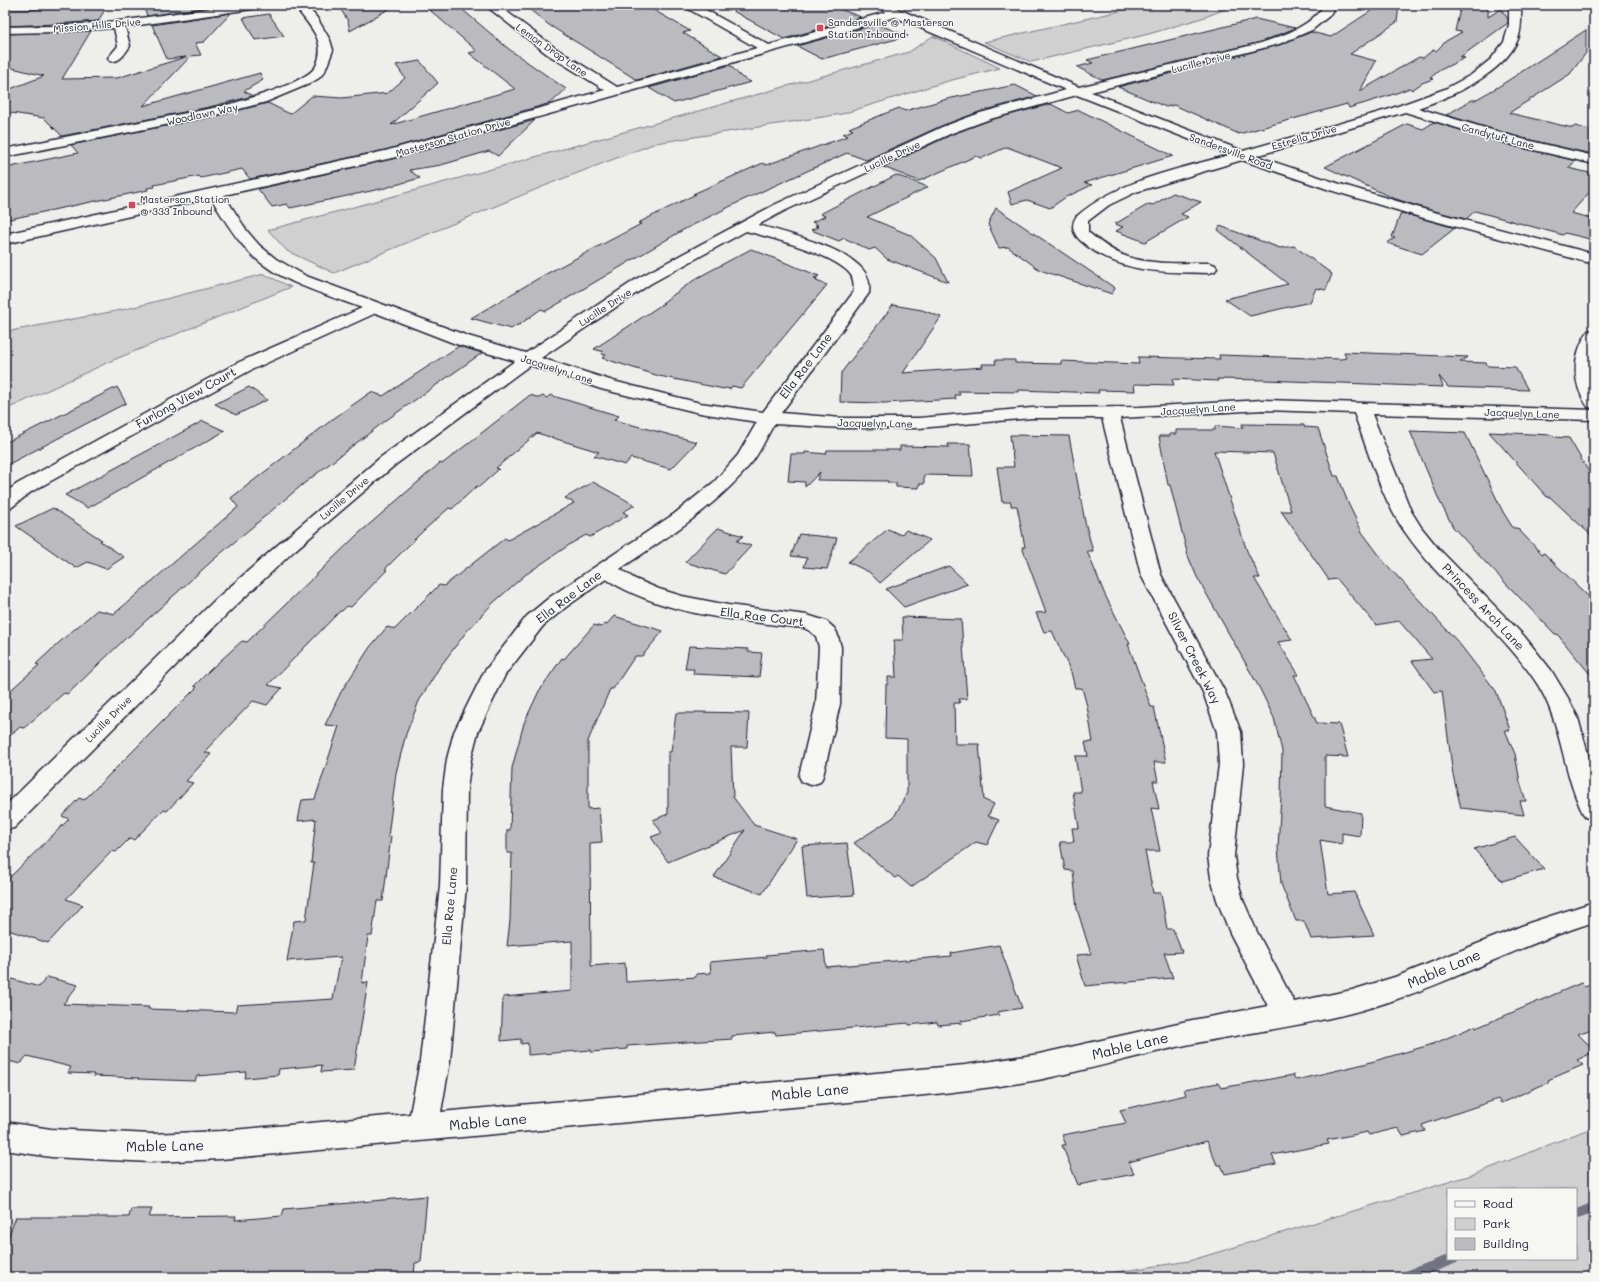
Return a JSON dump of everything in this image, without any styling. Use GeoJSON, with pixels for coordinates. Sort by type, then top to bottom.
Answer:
{"type":"FeatureCollection","features":[{"type":"Feature","properties":{"kind":"street","name":"Mission Hills Drive"},"geometry":{"type":"LineString","coordinates":[[5,30],[55,29],[119,24],[259,5]]}},
{"type":"Feature","properties":{"kind":"street","name":"Woodlawn Way"},"geometry":{"type":"LineString","coordinates":[[5,153],[220,110],[262,99],[305,81],[315,75],[321,68],[327,50],[324,40],[311,18],[300,5]]}},
{"type":"Feature","properties":{"kind":"street","name":"Lemon Drop Lane"},"geometry":{"type":"LineString","coordinates":[[491,5],[586,75],[615,91]]}},
{"type":"Feature","properties":{"kind":"street"},"geometry":{"type":"LineString","coordinates":[[689,5],[766,48]]}},
{"type":"Feature","properties":{"kind":"street","name":"Sandersville Road"},"geometry":{"type":"LineString","coordinates":[[882,5],[896,13],[1078,91],[1241,155],[1335,187],[1425,214],[1594,259]]}},
{"type":"Feature","properties":{"kind":"street","name":"Lucille Drive"},"geometry":{"type":"LineString","coordinates":[[5,821],[223,605],[287,547],[388,461],[528,359],[644,281],[684,258],[779,208],[947,130],[985,116],[1078,91],[1277,42],[1312,23],[1326,13],[1330,5]]}},
{"type":"Feature","properties":{"kind":"street","name":"Estrella Drive"},"geometry":{"type":"LineString","coordinates":[[1209,268],[1160,267],[1124,261],[1097,247],[1081,233],[1082,220],[1091,210],[1134,188],[1241,155],[1404,108],[1449,91],[1485,71],[1498,59],[1510,44],[1516,28],[1515,5]]}},
{"type":"Feature","properties":{"kind":"street","name":"Masterson Station Drive"},"geometry":{"type":"LineString","coordinates":[[5,239],[387,155],[766,48],[896,13]]}},
{"type":"Feature","properties":{"kind":"street"},"geometry":{"type":"LineString","coordinates":[[114,58],[124,46],[119,24]]}},
{"type":"Feature","properties":{"kind":"street","name":"Candytuft Lane"},"geometry":{"type":"LineString","coordinates":[[1404,108],[1503,138],[1594,160]]}},
{"type":"Feature","properties":{"kind":"street","name":"Jacquelyn Lane"},"geometry":{"type":"LineString","coordinates":[[215,193],[246,240],[260,254],[300,279],[462,340],[528,359],[607,385],[669,402],[733,414],[768,418],[879,424],[953,421],[1032,413],[1110,413],[1263,405],[1594,415]]}},
{"type":"Feature","properties":{"kind":"street","name":"Ella Rae Lane"},"geometry":{"type":"LineString","coordinates":[[423,1128],[434,1061],[453,886],[456,781],[459,759],[466,732],[495,672],[535,621],[558,602],[681,518],[721,486],[746,457],[768,418],[861,293],[862,285],[856,272],[842,260],[745,226]]}},
{"type":"Feature","properties":{"kind":"street","name":"Furlong View Court"},"geometry":{"type":"LineString","coordinates":[[5,503],[24,488],[237,370],[375,308]]}},
{"type":"Feature","properties":{"kind":"street"},"geometry":{"type":"LineString","coordinates":[[1594,335],[1582,364],[1585,382],[1594,403]]}},
{"type":"Feature","properties":{"kind":"street","name":"Princess Arch Lane"},"geometry":{"type":"LineString","coordinates":[[1361,408],[1401,511],[1413,530],[1431,552],[1516,642],[1543,675],[1557,698],[1566,718],[1588,799],[1594,811]]}},
{"type":"Feature","properties":{"kind":"street","name":"Silver Creek Way"},"geometry":{"type":"LineString","coordinates":[[1110,413],[1151,575],[1214,692],[1229,732],[1231,764],[1221,856],[1224,878],[1230,900],[1244,933],[1288,1015]]}},
{"type":"Feature","properties":{"kind":"street","name":"Ella Rae Court"},"geometry":{"type":"LineString","coordinates":[[605,569],[634,587],[675,602],[714,611],[807,622],[818,626],[826,633],[830,647],[828,704],[811,776]]}},
{"type":"Feature","properties":{"kind":"street","name":"Mable Lane"},"geometry":{"type":"LineString","coordinates":[[5,1136],[51,1143],[151,1148],[221,1145],[423,1128],[841,1089],[916,1084],[972,1077],[1039,1066],[1188,1032],[1288,1015],[1374,996],[1410,984],[1531,933],[1594,912]]}},
{"type":"Feature","properties":{"kind":"green space"},"geometry":{"type":"Polygon","coordinates":[[[1146,5],[1232,5],[1205,17],[1149,34],[1031,62],[984,42],[1146,5]]]}},
{"type":"Feature","properties":{"kind":"green space"},"geometry":{"type":"Polygon","coordinates":[[[933,36],[1000,68],[948,81],[842,114],[656,143],[554,182],[334,273],[287,251],[268,230],[909,52],[933,36]]]}},
{"type":"Feature","properties":{"kind":"green space"},"geometry":{"type":"Polygon","coordinates":[[[264,274],[291,287],[111,361],[5,410],[5,332],[126,309],[264,274]]]}},
{"type":"Feature","properties":{"kind":"green space"},"geometry":{"type":"Polygon","coordinates":[[[1594,1127],[1594,1277],[1084,1277],[1189,1261],[1475,1174],[1594,1127]]]}},
{"type":"Feature","properties":{"kind":"building"},"geometry":{"type":"Polygon","coordinates":[[[143,5],[223,5],[147,16],[143,5]]]}},
{"type":"Feature","properties":{"kind":"building"},"geometry":{"type":"Polygon","coordinates":[[[338,5],[396,5],[350,31],[348,21],[338,5]]]}},
{"type":"Feature","properties":{"kind":"building"},"geometry":{"type":"Polygon","coordinates":[[[424,5],[457,5],[510,50],[566,89],[551,103],[385,150],[250,179],[242,169],[201,178],[199,176],[154,185],[155,187],[147,188],[148,190],[5,220],[5,168],[78,153],[71,145],[220,115],[268,103],[290,114],[312,96],[342,98],[388,93],[405,78],[396,65],[420,61],[438,83],[391,125],[515,89],[469,53],[477,51],[424,5]]]}},
{"type":"Feature","properties":{"kind":"building"},"geometry":{"type":"Polygon","coordinates":[[[524,5],[645,5],[690,31],[683,33],[722,56],[637,80],[549,25],[524,5]]]}},
{"type":"Feature","properties":{"kind":"building"},"geometry":{"type":"Polygon","coordinates":[[[722,5],[829,5],[861,17],[784,39],[722,5]]]}},
{"type":"Feature","properties":{"kind":"building"},"geometry":{"type":"Polygon","coordinates":[[[1380,5],[1399,5],[1397,22],[1350,54],[1376,61],[1360,91],[1419,57],[1423,58],[1433,50],[1436,51],[1446,41],[1462,32],[1455,31],[1461,5],[1488,5],[1488,17],[1501,9],[1508,19],[1508,23],[1460,57],[1465,58],[1440,70],[1430,78],[1433,79],[1422,83],[1412,90],[1410,88],[1349,108],[1347,104],[1239,134],[1174,105],[1166,107],[1118,87],[1279,45],[1311,32],[1331,37],[1380,5]]]}},
{"type":"Feature","properties":{"kind":"building"},"geometry":{"type":"Polygon","coordinates":[[[106,8],[98,21],[5,26],[5,10],[106,8]]]}},
{"type":"Feature","properties":{"kind":"building"},"geometry":{"type":"Polygon","coordinates":[[[231,13],[204,42],[195,43],[201,55],[191,56],[143,106],[260,73],[263,80],[244,91],[253,96],[209,107],[62,136],[44,118],[5,112],[5,91],[44,76],[5,66],[5,34],[91,31],[62,79],[117,78],[186,57],[167,59],[152,25],[231,13]]]}},
{"type":"Feature","properties":{"kind":"building"},"geometry":{"type":"Polygon","coordinates":[[[269,14],[284,36],[255,40],[243,18],[269,14]]]}},
{"type":"Feature","properties":{"kind":"building"},"geometry":{"type":"Polygon","coordinates":[[[1256,19],[1295,28],[1261,42],[1103,80],[1077,67],[1093,63],[1087,60],[1256,19]]]}},
{"type":"Feature","properties":{"kind":"building"},"geometry":{"type":"Polygon","coordinates":[[[877,24],[908,36],[822,59],[797,46],[877,24]]]}},
{"type":"Feature","properties":{"kind":"building"},"geometry":{"type":"Polygon","coordinates":[[[1586,30],[1586,53],[1570,74],[1509,113],[1573,128],[1575,126],[1594,131],[1594,147],[1587,153],[1522,138],[1446,115],[1498,87],[1586,30]]]}},
{"type":"Feature","properties":{"kind":"building"},"geometry":{"type":"Polygon","coordinates":[[[730,65],[741,77],[751,82],[674,103],[649,88],[730,65]]]}},
{"type":"Feature","properties":{"kind":"building"},"geometry":{"type":"Polygon","coordinates":[[[1015,85],[1037,96],[979,112],[941,126],[866,160],[847,153],[743,200],[683,230],[546,311],[541,309],[511,329],[471,318],[544,275],[641,224],[638,223],[696,194],[693,194],[763,163],[766,165],[848,136],[843,134],[853,130],[849,128],[899,108],[905,111],[947,99],[1015,85]]]}},
{"type":"Feature","properties":{"kind":"building"},"geometry":{"type":"Polygon","coordinates":[[[1051,104],[1068,113],[1079,110],[1173,156],[1084,183],[1092,185],[1066,197],[1050,208],[1027,200],[1012,204],[1008,192],[1062,168],[1007,147],[982,158],[976,156],[919,181],[883,167],[953,134],[990,120],[1051,104]]]}},
{"type":"Feature","properties":{"kind":"building"},"geometry":{"type":"Polygon","coordinates":[[[535,120],[498,156],[489,151],[441,165],[409,170],[420,178],[385,188],[290,208],[287,204],[272,207],[258,189],[392,159],[535,120]]]}},
{"type":"Feature","properties":{"kind":"building"},"geometry":{"type":"Polygon","coordinates":[[[1434,122],[1513,146],[1576,161],[1568,168],[1594,174],[1594,187],[1571,213],[1594,219],[1594,240],[1565,233],[1563,235],[1475,211],[1466,219],[1430,210],[1393,198],[1325,167],[1407,124],[1423,129],[1434,122]]]}},
{"type":"Feature","properties":{"kind":"building"},"geometry":{"type":"Polygon","coordinates":[[[896,175],[928,187],[867,217],[910,235],[936,258],[948,282],[887,259],[875,248],[869,250],[844,238],[839,241],[811,230],[818,227],[815,226],[818,225],[812,222],[826,216],[820,214],[896,175]]]}},
{"type":"Feature","properties":{"kind":"building"},"geometry":{"type":"Polygon","coordinates":[[[1173,193],[1201,202],[1181,214],[1188,217],[1145,242],[1116,231],[1123,227],[1115,224],[1149,204],[1153,205],[1173,193]]]}},
{"type":"Feature","properties":{"kind":"building"},"geometry":{"type":"Polygon","coordinates":[[[996,208],[1115,288],[1112,294],[1040,270],[1008,247],[999,248],[988,224],[996,208]]]}},
{"type":"Feature","properties":{"kind":"building"},"geometry":{"type":"Polygon","coordinates":[[[1401,213],[1455,228],[1422,254],[1387,243],[1395,238],[1392,237],[1401,213]]]}},
{"type":"Feature","properties":{"kind":"building"},"geometry":{"type":"Polygon","coordinates":[[[1220,226],[1280,248],[1294,246],[1332,274],[1326,290],[1316,288],[1310,302],[1250,316],[1225,299],[1288,284],[1218,230],[1220,226]]]}},
{"type":"Feature","properties":{"kind":"building"},"geometry":{"type":"Polygon","coordinates":[[[751,249],[819,276],[814,278],[818,279],[816,281],[827,285],[741,388],[732,386],[730,389],[724,389],[659,376],[602,358],[606,355],[602,354],[604,352],[594,349],[664,303],[662,303],[697,278],[751,249]]]}},
{"type":"Feature","properties":{"kind":"building"},"geometry":{"type":"Polygon","coordinates":[[[893,305],[922,310],[941,317],[903,373],[983,367],[982,364],[996,364],[995,360],[1015,360],[1015,363],[1061,364],[1061,361],[1139,364],[1138,357],[1220,359],[1219,355],[1341,359],[1346,358],[1344,352],[1468,357],[1460,362],[1486,363],[1488,366],[1515,367],[1528,390],[1448,387],[1439,376],[1443,387],[1265,380],[1217,379],[1218,381],[1172,379],[1174,385],[1134,384],[1135,391],[1098,390],[1099,393],[1019,390],[1019,392],[958,391],[960,395],[955,395],[956,399],[884,403],[840,402],[841,373],[893,305]]]}},
{"type":"Feature","properties":{"kind":"building"},"geometry":{"type":"Polygon","coordinates":[[[459,346],[482,353],[385,421],[302,485],[213,560],[127,637],[74,688],[67,694],[64,693],[24,728],[20,727],[5,740],[5,695],[39,665],[36,664],[63,639],[97,610],[114,614],[238,507],[231,498],[333,419],[371,392],[383,396],[459,346]]]}},
{"type":"Feature","properties":{"kind":"building"},"geometry":{"type":"Polygon","coordinates":[[[117,387],[126,403],[5,466],[5,443],[117,387]]]}},
{"type":"Feature","properties":{"kind":"building"},"geometry":{"type":"Polygon","coordinates":[[[249,387],[267,400],[236,415],[215,404],[249,387]]]}},
{"type":"Feature","properties":{"kind":"building"},"geometry":{"type":"Polygon","coordinates":[[[530,395],[540,398],[542,396],[547,398],[550,395],[619,416],[614,420],[697,442],[671,469],[631,458],[625,465],[594,456],[599,452],[537,433],[496,468],[499,469],[479,487],[477,486],[452,509],[449,508],[423,531],[385,569],[387,570],[351,607],[347,606],[340,611],[268,685],[282,688],[267,705],[253,701],[204,752],[211,754],[186,781],[193,783],[167,811],[163,810],[134,840],[129,839],[116,852],[112,851],[66,899],[83,905],[48,943],[5,929],[5,882],[69,819],[62,816],[79,798],[84,800],[197,687],[194,686],[210,670],[242,641],[247,642],[357,535],[440,463],[442,464],[530,395]]]}},
{"type":"Feature","properties":{"kind":"building"},"geometry":{"type":"Polygon","coordinates":[[[203,421],[225,431],[88,508],[65,495],[203,421]]]}},
{"type":"Feature","properties":{"kind":"building"},"geometry":{"type":"Polygon","coordinates":[[[1242,424],[1304,425],[1304,427],[1318,428],[1334,476],[1338,476],[1348,503],[1362,532],[1385,563],[1458,642],[1496,691],[1510,730],[1505,730],[1515,754],[1520,782],[1526,801],[1520,801],[1524,815],[1461,808],[1453,775],[1442,691],[1434,692],[1412,661],[1432,659],[1399,621],[1376,625],[1337,579],[1329,580],[1281,511],[1291,511],[1273,453],[1214,451],[1247,551],[1260,578],[1254,578],[1292,640],[1278,642],[1299,675],[1294,675],[1317,723],[1339,724],[1348,757],[1325,756],[1325,806],[1361,813],[1360,836],[1342,833],[1342,844],[1320,840],[1328,894],[1354,892],[1374,935],[1311,939],[1304,921],[1296,921],[1281,884],[1278,847],[1282,751],[1274,718],[1260,689],[1197,577],[1188,556],[1170,485],[1168,485],[1159,436],[1170,436],[1169,434],[1176,434],[1176,430],[1215,430],[1215,426],[1243,428],[1242,424]]]}},
{"type":"Feature","properties":{"kind":"building"},"geometry":{"type":"Polygon","coordinates":[[[1410,431],[1465,433],[1503,512],[1513,528],[1517,528],[1542,554],[1544,553],[1594,602],[1594,679],[1557,634],[1555,634],[1453,527],[1440,502],[1410,431]]]}},
{"type":"Feature","properties":{"kind":"building"},"geometry":{"type":"Polygon","coordinates":[[[1489,432],[1552,435],[1554,437],[1569,438],[1594,481],[1594,538],[1550,497],[1547,497],[1489,432]]]}},
{"type":"Feature","properties":{"kind":"building"},"geometry":{"type":"Polygon","coordinates":[[[1010,435],[1069,436],[1085,522],[1093,551],[1087,551],[1105,595],[1130,644],[1128,644],[1151,707],[1154,707],[1166,762],[1154,762],[1158,781],[1153,781],[1159,809],[1151,808],[1160,851],[1145,851],[1153,893],[1161,893],[1167,929],[1173,929],[1182,952],[1164,953],[1173,978],[1085,986],[1076,955],[1091,954],[1077,909],[1073,871],[1065,870],[1060,842],[1074,842],[1072,828],[1079,828],[1073,792],[1081,792],[1075,756],[1088,756],[1085,742],[1093,742],[1087,706],[1082,688],[1075,688],[1071,672],[1052,631],[1044,632],[1036,613],[1046,612],[1022,547],[1025,547],[1017,506],[1011,506],[1011,502],[1002,502],[997,467],[1014,467],[1010,435]]]}},
{"type":"Feature","properties":{"kind":"building"},"geometry":{"type":"Polygon","coordinates":[[[948,444],[970,444],[973,476],[924,475],[924,484],[919,484],[919,488],[896,487],[896,483],[888,483],[888,481],[817,480],[820,472],[805,487],[805,482],[788,481],[791,454],[805,454],[805,452],[826,454],[827,450],[900,450],[900,446],[949,447],[948,444]]]}},
{"type":"Feature","properties":{"kind":"building"},"geometry":{"type":"Polygon","coordinates":[[[593,482],[635,505],[623,512],[628,515],[590,537],[586,535],[572,543],[525,575],[493,603],[467,631],[439,668],[419,701],[406,734],[396,773],[388,837],[391,836],[383,901],[377,901],[372,936],[368,936],[362,983],[368,982],[354,1070],[321,1072],[322,1065],[279,1069],[278,1075],[245,1078],[246,1072],[197,1076],[195,1081],[138,1079],[139,1078],[93,1076],[94,1074],[68,1073],[71,1067],[27,1056],[20,1064],[5,1060],[5,977],[39,987],[47,977],[78,985],[63,1004],[235,1012],[237,1005],[333,999],[341,957],[287,961],[294,921],[306,920],[314,863],[311,863],[316,819],[298,821],[302,800],[315,799],[339,726],[325,725],[341,692],[370,647],[387,627],[395,629],[439,585],[444,586],[505,538],[508,540],[574,503],[565,498],[593,482]]]}},
{"type":"Feature","properties":{"kind":"building"},"geometry":{"type":"Polygon","coordinates":[[[53,508],[102,540],[100,541],[124,557],[106,569],[88,562],[76,568],[16,526],[53,508]]]}},
{"type":"Feature","properties":{"kind":"building"},"geometry":{"type":"Polygon","coordinates":[[[718,528],[743,536],[737,541],[751,546],[725,574],[685,562],[718,528]]]}},
{"type":"Feature","properties":{"kind":"building"},"geometry":{"type":"Polygon","coordinates":[[[888,529],[901,535],[906,530],[930,540],[880,583],[869,572],[848,562],[888,529]]]}},
{"type":"Feature","properties":{"kind":"building"},"geometry":{"type":"Polygon","coordinates":[[[799,534],[837,538],[827,569],[804,567],[807,558],[791,556],[799,534]]]}},
{"type":"Feature","properties":{"kind":"building"},"geometry":{"type":"Polygon","coordinates":[[[949,566],[968,584],[904,607],[886,589],[949,566]]]}},
{"type":"Feature","properties":{"kind":"building"},"geometry":{"type":"Polygon","coordinates":[[[614,616],[663,631],[642,656],[635,656],[613,689],[610,689],[588,741],[588,809],[599,808],[602,842],[590,843],[591,966],[625,963],[626,982],[696,977],[696,974],[711,973],[710,962],[767,957],[766,955],[824,950],[826,967],[952,956],[951,953],[999,945],[1022,1008],[997,1012],[999,1015],[961,1021],[962,1023],[938,1025],[937,1022],[909,1025],[908,1023],[776,1035],[775,1032],[732,1036],[732,1039],[627,1046],[627,1049],[591,1052],[591,1050],[528,1055],[528,1043],[521,1044],[521,1039],[501,1041],[503,997],[572,991],[572,941],[507,946],[510,921],[512,853],[507,853],[507,830],[510,830],[512,768],[524,723],[539,691],[562,658],[564,659],[594,625],[601,627],[604,624],[606,625],[614,616]]]}},
{"type":"Feature","properties":{"kind":"building"},"geometry":{"type":"Polygon","coordinates":[[[902,617],[961,619],[967,699],[959,699],[960,703],[954,703],[955,744],[979,744],[984,800],[994,804],[988,816],[999,820],[987,845],[976,842],[911,887],[898,876],[895,878],[854,843],[894,817],[907,793],[907,739],[885,738],[886,684],[888,684],[888,677],[896,677],[894,640],[903,640],[902,617]]]}},
{"type":"Feature","properties":{"kind":"building"},"geometry":{"type":"Polygon","coordinates":[[[689,646],[748,649],[748,652],[762,653],[759,677],[693,674],[694,669],[685,669],[689,646]]]}},
{"type":"Feature","properties":{"kind":"building"},"geometry":{"type":"Polygon","coordinates":[[[676,713],[749,713],[747,747],[731,747],[733,797],[754,825],[797,839],[762,894],[714,877],[745,830],[668,862],[651,837],[662,833],[653,820],[668,814],[668,752],[671,752],[676,713]]]}},
{"type":"Feature","properties":{"kind":"building"},"geometry":{"type":"Polygon","coordinates":[[[1515,837],[1544,869],[1502,881],[1474,849],[1515,837]]]}},
{"type":"Feature","properties":{"kind":"building"},"geometry":{"type":"Polygon","coordinates":[[[847,843],[854,895],[807,898],[802,846],[847,843]]]}},
{"type":"Feature","properties":{"kind":"building"},"geometry":{"type":"Polygon","coordinates":[[[1581,983],[1585,987],[1594,983],[1594,1028],[1578,1034],[1594,1050],[1594,1052],[1577,1060],[1583,1065],[1501,1103],[1498,1099],[1422,1125],[1425,1131],[1403,1136],[1398,1128],[1369,1135],[1367,1132],[1327,1140],[1329,1144],[1272,1155],[1276,1164],[1225,1174],[1221,1165],[1217,1165],[1207,1141],[1129,1162],[1134,1174],[1078,1185],[1062,1145],[1066,1145],[1062,1135],[1126,1123],[1120,1110],[1186,1095],[1184,1089],[1218,1083],[1221,1088],[1293,1075],[1296,1080],[1364,1064],[1433,1044],[1475,1026],[1476,1028],[1581,983]]]}},
{"type":"Feature","properties":{"kind":"building"},"geometry":{"type":"Polygon","coordinates":[[[427,1196],[421,1262],[415,1263],[414,1277],[5,1277],[5,1245],[16,1217],[129,1217],[131,1209],[152,1209],[149,1217],[236,1216],[235,1220],[282,1216],[284,1209],[427,1196]]]}},
{"type":"Feature","properties":{"kind":"waterway"},"geometry":{"type":"LineString","coordinates":[[1577,1214],[1594,1207]]}},
{"type":"Feature","properties":{"kind":"waterway"},"geometry":{"type":"LineString","coordinates":[[1404,1277],[1450,1260]]}},
{"type":"Feature","properties":{"kind":"place","name":"Sandersville @ Masterson Station Inbound"},"geometry":{"type":"Point","coordinates":[820,28]}},
{"type":"Feature","properties":{"kind":"place","name":"Masterson Station @ 333 Inbound"},"geometry":{"type":"Point","coordinates":[132,205]}}]}
